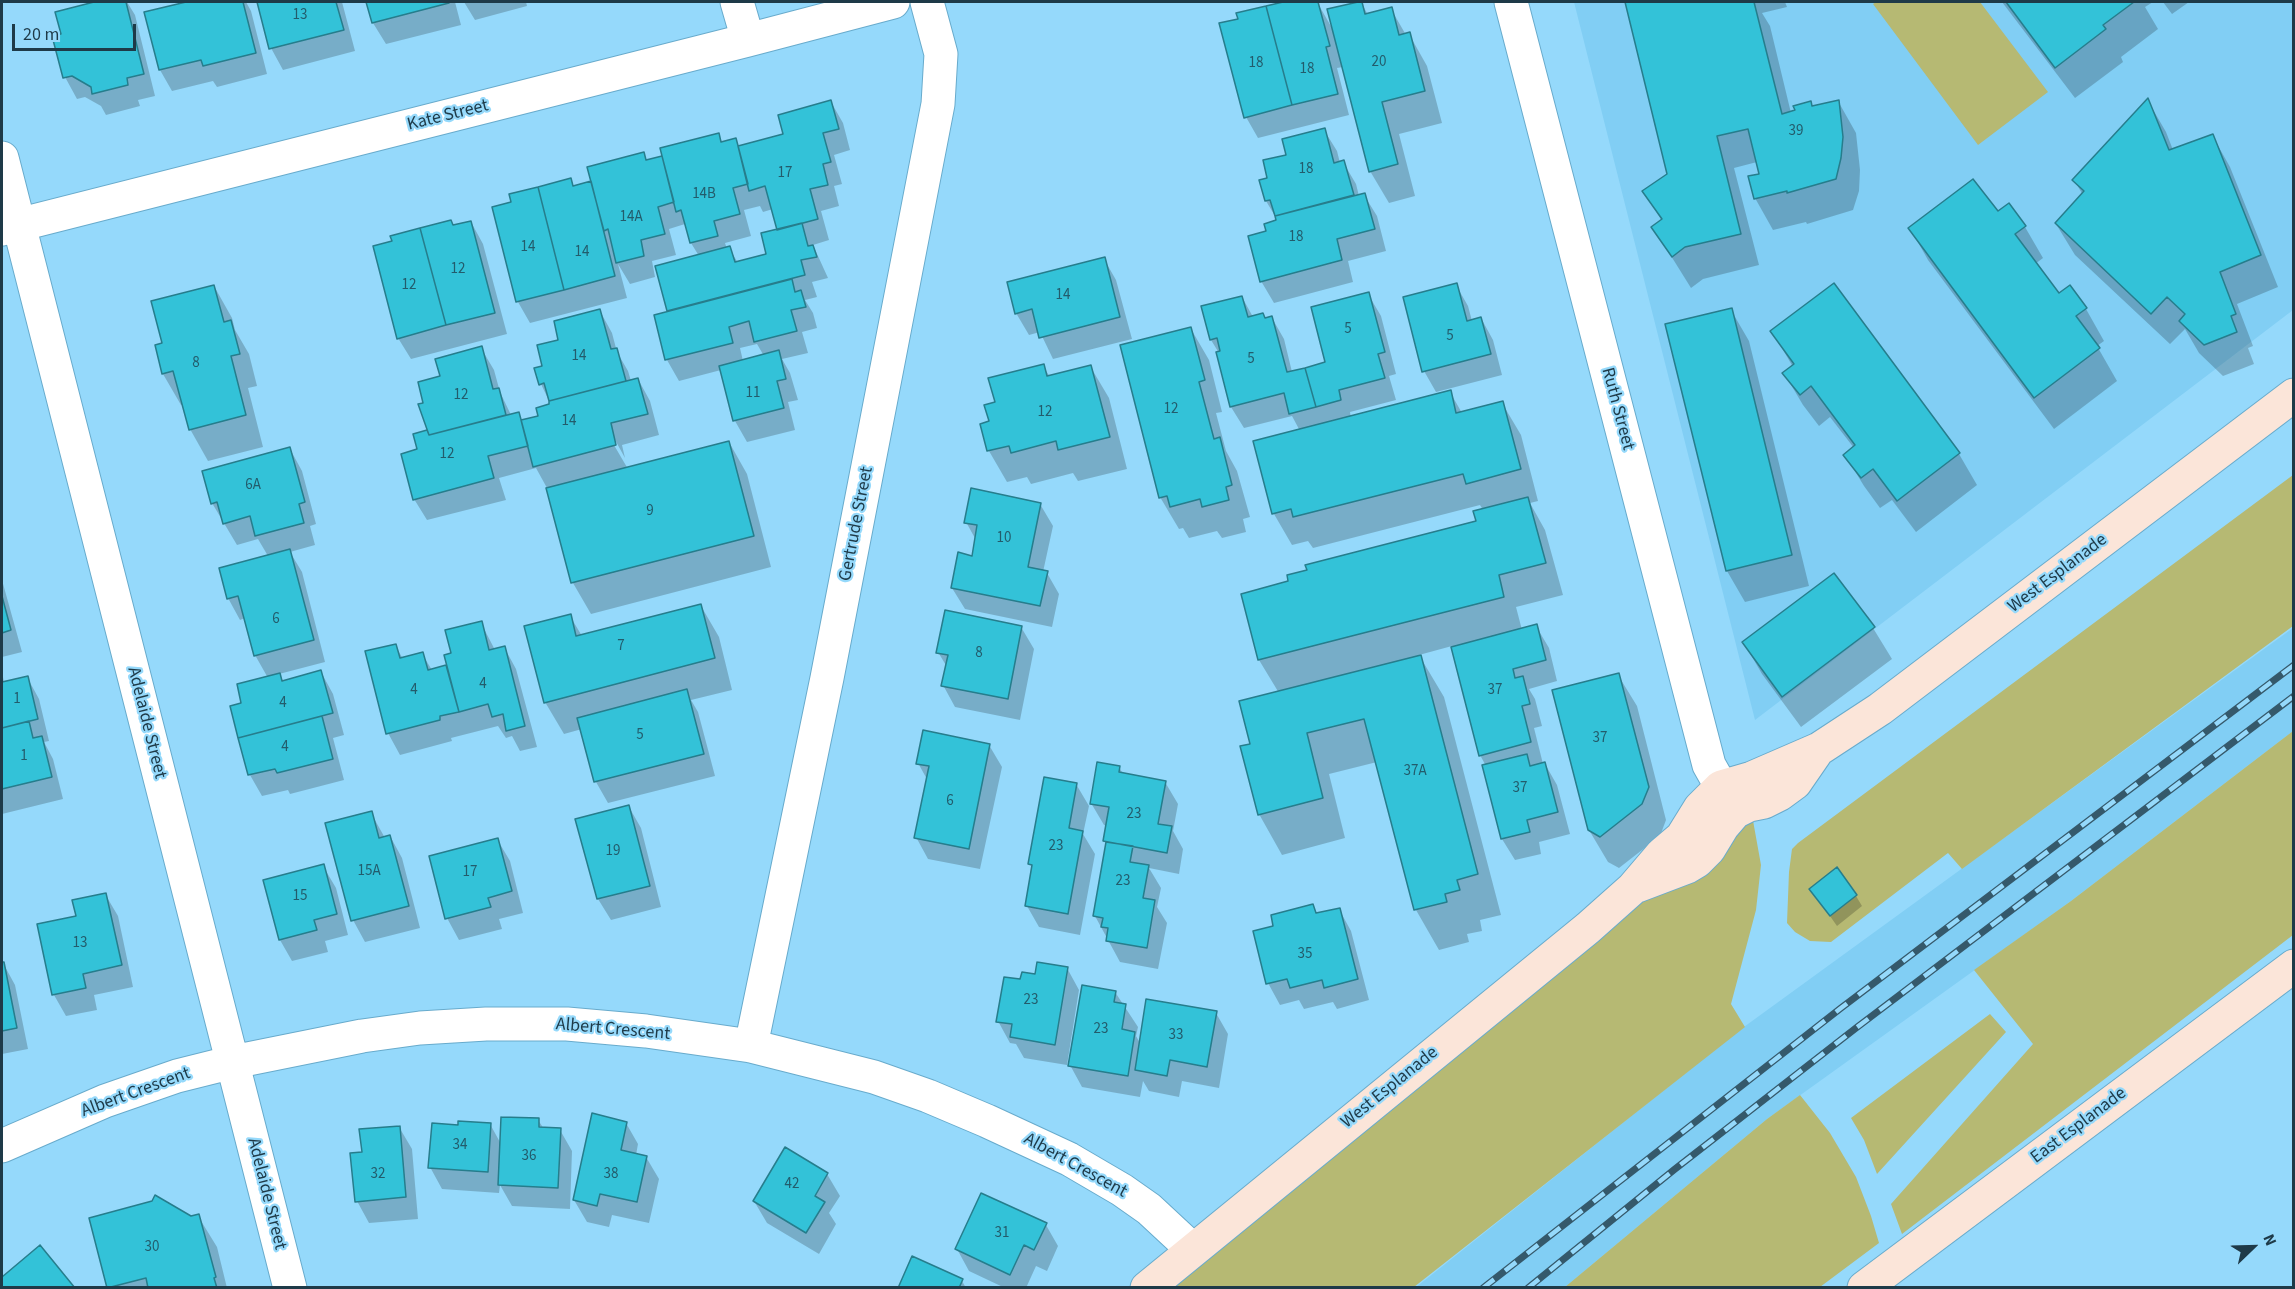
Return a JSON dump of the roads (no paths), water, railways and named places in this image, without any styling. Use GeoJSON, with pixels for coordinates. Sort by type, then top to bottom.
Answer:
{"type":"FeatureCollection","features":[{"type":"Feature","properties":{"kind":"street"},"geometry":{"type":"LineString","coordinates":[[737,2],[748,40]]}},
{"type":"Feature","properties":{"kind":"street","name":"Kate Street"},"geometry":{"type":"LineString","coordinates":[[10,227],[893,2]]}},
{"type":"Feature","properties":{"kind":"street","name":"Gertrude Street"},"geometry":{"type":"LineString","coordinates":[[751,1046],[830,667],[938,104],[940,54],[927,2]]}},
{"type":"Feature","properties":{"kind":"street","name":"Ruth Street"},"geometry":{"type":"LineString","coordinates":[[1512,2],[1709,765],[1728,799]]}},
{"type":"Feature","properties":{"kind":"street","name":"Adelaide Street"},"geometry":{"type":"LineString","coordinates":[[2,158],[10,227],[233,1062],[290,1287]]}},
{"type":"Feature","properties":{"kind":"street","name":"West Esplanade"},"geometry":{"type":"LineString","coordinates":[[1147,1287],[1588,928],[1633,888],[1697,861],[1709,849],[1723,826],[1728,799],[1749,805],[1764,802],[1780,794],[1795,783],[1819,749],[1880,708],[2294,395]]}},
{"type":"Feature","properties":{"kind":"street","name":"East Esplanade"},"geometry":{"type":"LineString","coordinates":[[1864,1287],[2294,966]]}},
{"type":"Feature","properties":{"kind":"street","name":"Albert Crescent"},"geometry":{"type":"LineString","coordinates":[[2,1146],[105,1101],[177,1076],[233,1062],[362,1036],[420,1028],[486,1024],[567,1024],[646,1031],[751,1046],[874,1077],[987,1121],[1069,1159],[1122,1190],[1149,1209],[1192,1249]]}},
{"type":"Feature","properties":{"kind":"railway"},"geometry":{"type":"LineString","coordinates":[[1483,1288],[1841,1008],[2294,665]]}},
{"type":"Feature","properties":{"kind":"railway"},"geometry":{"type":"LineString","coordinates":[[1528,1288],[1675,1169],[1856,1028],[2294,696]]}}]}
